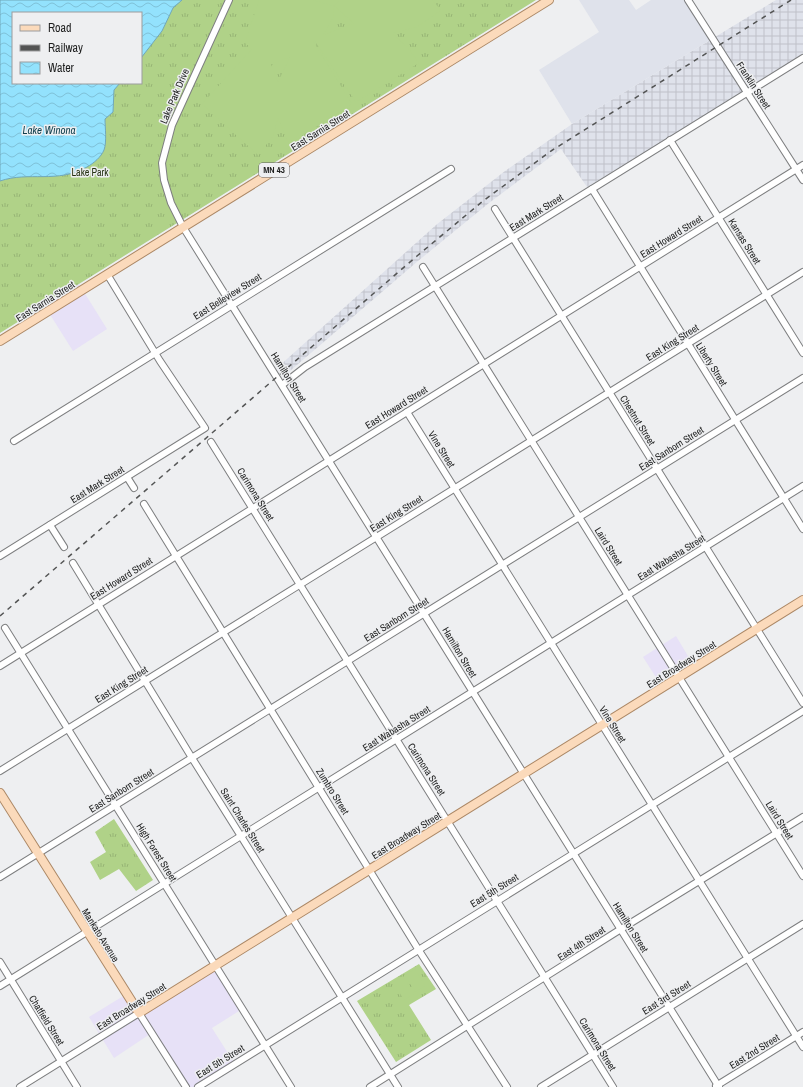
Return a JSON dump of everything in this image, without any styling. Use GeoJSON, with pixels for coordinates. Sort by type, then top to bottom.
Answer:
{"type":"FeatureCollection","features":[{"type":"Feature","properties":{"kind":"main road","name":"East Sarnia Street"},"geometry":{"type":"LineString","coordinates":[[0,341],[549,0]]}},
{"type":"Feature","properties":{"kind":"main road","name":"East Broadway Street"},"geometry":{"type":"LineString","coordinates":[[139,1013],[803,600]]}},
{"type":"Feature","properties":{"kind":"main road","name":"Mankato Avenue"},"geometry":{"type":"LineString","coordinates":[[0,793],[139,1013]]}},
{"type":"Feature","properties":{"kind":"street","name":"Lake Park Drive"},"geometry":{"type":"LineString","coordinates":[[183,227],[171,203],[164,180],[162,163],[172,125],[229,0]]}},
{"type":"Feature","properties":{"kind":"street","name":"Franklin Street"},"geometry":{"type":"LineString","coordinates":[[688,0],[803,180]]}},
{"type":"Feature","properties":{"kind":"street","name":"East Mark Street"},"geometry":{"type":"LineString","coordinates":[[282,385],[305,367],[803,58]]}},
{"type":"Feature","properties":{"kind":"street","name":"Kansas Street"},"geometry":{"type":"LineString","coordinates":[[670,140],[803,353]]}},
{"type":"Feature","properties":{"kind":"street","name":"East Howard Street"},"geometry":{"type":"LineString","coordinates":[[0,666],[803,165]]}},
{"type":"Feature","properties":{"kind":"street","name":"East Belleview Street"},"geometry":{"type":"LineString","coordinates":[[14,441],[451,168]]}},
{"type":"Feature","properties":{"kind":"street","name":"Liberty Street"},"geometry":{"type":"LineString","coordinates":[[592,189],[803,528]]}},
{"type":"Feature","properties":{"kind":"street","name":"Chestnut Street"},"geometry":{"type":"LineString","coordinates":[[495,209],[803,703]]}},
{"type":"Feature","properties":{"kind":"street","name":"Hamilton Street"},"geometry":{"type":"LineString","coordinates":[[183,227],[621,929],[717,1086]]}},
{"type":"Feature","properties":{"kind":"street","name":"Laird Street"},"geometry":{"type":"LineString","coordinates":[[423,267],[803,876]]}},
{"type":"Feature","properties":{"kind":"street","name":"East King Street"},"geometry":{"type":"LineString","coordinates":[[0,771],[803,272]]}},
{"type":"Feature","properties":{"kind":"street"},"geometry":{"type":"LineString","coordinates":[[108,274],[155,353]]}},
{"type":"Feature","properties":{"kind":"street","name":"East Mark Street"},"geometry":{"type":"LineString","coordinates":[[0,556],[205,428],[155,353]]}},
{"type":"Feature","properties":{"kind":"street","name":"East Sanborn Street"},"geometry":{"type":"LineString","coordinates":[[0,876],[803,378]]}},
{"type":"Feature","properties":{"kind":"street","name":"Vine Street"},"geometry":{"type":"LineString","coordinates":[[407,412],[803,1046]]}},
{"type":"Feature","properties":{"kind":"street","name":"Carimona Street"},"geometry":{"type":"LineString","coordinates":[[211,442],[613,1087]]}},
{"type":"Feature","properties":{"kind":"street"},"geometry":{"type":"LineString","coordinates":[[127,477],[134,488]]}},
{"type":"Feature","properties":{"kind":"street","name":"East Wabasha Street"},"geometry":{"type":"LineString","coordinates":[[0,986],[803,486]]}},
{"type":"Feature","properties":{"kind":"street","name":"Zumbro Street"},"geometry":{"type":"LineString","coordinates":[[144,504],[418,949],[507,1087]]}},
{"type":"Feature","properties":{"kind":"street"},"geometry":{"type":"LineString","coordinates":[[50,525],[64,547]]}},
{"type":"Feature","properties":{"kind":"street","name":"Saint Charles Street"},"geometry":{"type":"LineString","coordinates":[[73,563],[192,758],[293,917],[398,1087]]}},
{"type":"Feature","properties":{"kind":"street","name":"High Forest Street"},"geometry":{"type":"LineString","coordinates":[[6,628],[291,1087]]}},
{"type":"Feature","properties":{"kind":"street","name":"East 5th Street"},"geometry":{"type":"LineString","coordinates":[[198,1087],[573,852],[803,711]]}},
{"type":"Feature","properties":{"kind":"street","name":"East 4th Street"},"geometry":{"type":"LineString","coordinates":[[370,1087],[621,929],[803,817]]}},
{"type":"Feature","properties":{"kind":"street","name":"East 3rd Street"},"geometry":{"type":"LineString","coordinates":[[540,1087],[803,924]]}},
{"type":"Feature","properties":{"kind":"street","name":"Chatfield Street"},"geometry":{"type":"LineString","coordinates":[[0,962],[77,1087]]}},
{"type":"Feature","properties":{"kind":"street","name":"East Broadway Street"},"geometry":{"type":"LineString","coordinates":[[20,1087],[139,1013]]}},
{"type":"Feature","properties":{"kind":"street","name":"Mankato Avenue"},"geometry":{"type":"LineString","coordinates":[[139,1013],[186,1087]]}},
{"type":"Feature","properties":{"kind":"street","name":"East 2nd Street"},"geometry":{"type":"LineString","coordinates":[[717,1086],[803,1032]]}},
{"type":"Feature","properties":{"kind":"shaded area"},"geometry":{"type":"Polygon","coordinates":[[[579,0],[629,0],[636,10],[651,0],[684,0],[710,40],[572,124],[539,70],[599,32],[579,0]]]}},
{"type":"Feature","properties":{"kind":"shaded area"},"geometry":{"type":"Polygon","coordinates":[[[776,0],[803,0],[803,56],[587,187],[561,149],[489,203],[418,261],[283,377],[277,368],[436,225],[505,171],[572,124],[776,0]]]}},
{"type":"Feature","properties":{"kind":"shaded area"},"geometry":{"type":"Polygon","coordinates":[[[79,284],[107,329],[73,351],[44,305],[79,284]]]}},
{"type":"Feature","properties":{"kind":"shaded area"},"geometry":{"type":"Polygon","coordinates":[[[676,636],[691,661],[659,682],[643,657],[676,636]]]}},
{"type":"Feature","properties":{"kind":"shaded area"},"geometry":{"type":"Polygon","coordinates":[[[214,969],[239,1011],[212,1028],[236,1066],[202,1087],[184,1087],[150,1034],[114,1058],[89,1017],[125,995],[138,1016],[214,969]]]}},
{"type":"Feature","properties":{"kind":"green space","name":"Lake Park"},"geometry":{"type":"Polygon","coordinates":[[[0,0],[536,0],[0,333],[0,0]]]}},
{"type":"Feature","properties":{"kind":"green space"},"geometry":{"type":"Polygon","coordinates":[[[259,0],[313,0],[334,6],[340,0],[432,0],[441,10],[417,27],[392,33],[408,48],[419,63],[356,102],[314,40],[313,41],[352,104],[289,144],[278,118],[273,136],[258,155],[202,104],[252,49],[245,43],[259,0]],[[334,6],[333,18],[323,35],[354,23],[334,6]],[[290,57],[271,64],[278,82],[290,57]]]}},
{"type":"Feature","properties":{"kind":"green space"},"geometry":{"type":"Polygon","coordinates":[[[114,819],[153,880],[136,891],[119,869],[100,880],[90,862],[106,852],[95,832],[114,819]]]}},
{"type":"Feature","properties":{"kind":"green space"},"geometry":{"type":"Polygon","coordinates":[[[419,964],[436,989],[409,1005],[431,1040],[396,1062],[357,1001],[419,964]]]}},
{"type":"Feature","properties":{"kind":"green space"},"geometry":{"type":"Polygon","coordinates":[[[415,969],[425,986],[415,992],[405,975],[415,969]]]}},
{"type":"Feature","properties":{"kind":"green space"},"geometry":{"type":"Polygon","coordinates":[[[403,976],[414,994],[404,1000],[393,982],[403,976]]]}},
{"type":"Feature","properties":{"kind":"water","name":"Lake Winona"},"geometry":{"type":"Polygon","coordinates":[[[0,0],[182,0],[173,8],[162,31],[142,57],[142,12],[12,12],[12,84],[119,84],[114,90],[113,112],[105,119],[105,147],[97,160],[87,167],[65,175],[11,178],[0,181],[0,0]]]}},
{"type":"Feature","properties":{"kind":"railway"},"geometry":{"type":"LineString","coordinates":[[0,616],[417,256],[483,201],[551,151],[791,0]]}}]}
